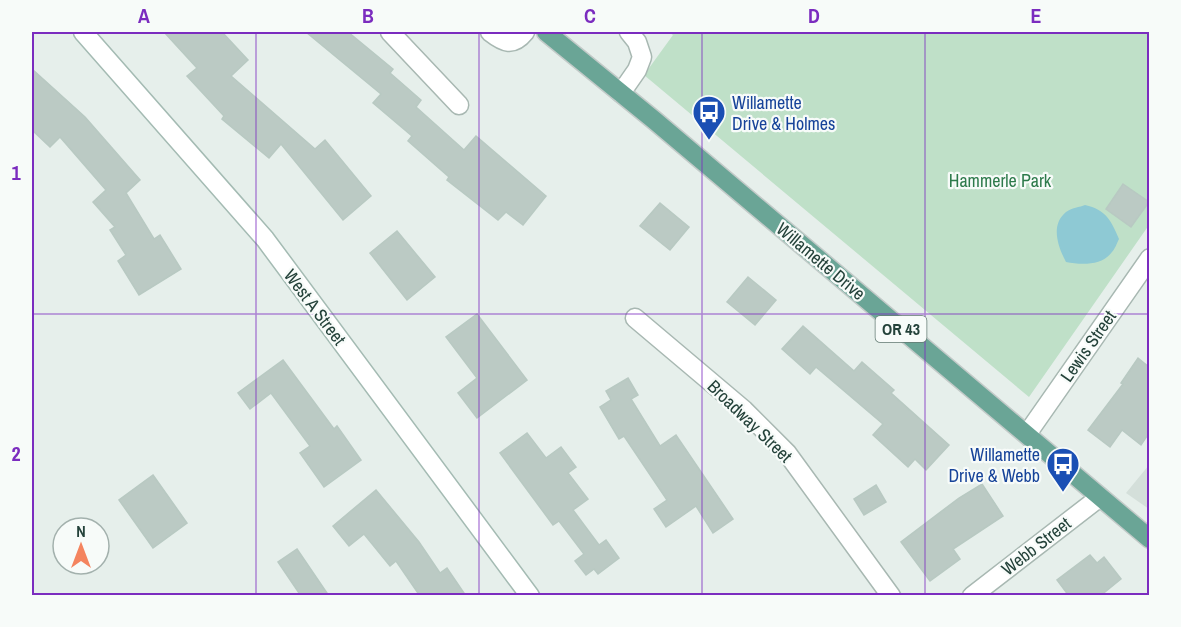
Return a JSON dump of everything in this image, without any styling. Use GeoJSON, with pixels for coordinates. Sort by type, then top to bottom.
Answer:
{"type":"FeatureCollection","features":[{"type":"Feature","properties":{"kind":"main road","name":"Willamette Drive"},"geometry":{"type":"LineString","coordinates":[[546,32],[1149,538]]}},
{"type":"Feature","properties":{"kind":"street","name":"West A Street"},"geometry":{"type":"LineString","coordinates":[[83,32],[265,239],[530,596]]}},
{"type":"Feature","properties":{"kind":"street"},"geometry":{"type":"LineString","coordinates":[[390,32],[459,105]]}},
{"type":"Feature","properties":{"kind":"street"},"geometry":{"type":"LineString","coordinates":[[490,32],[502,41],[512,42],[525,32]]}},
{"type":"Feature","properties":{"kind":"street"},"geometry":{"type":"LineString","coordinates":[[621,93],[642,57],[637,42],[629,32]]}},
{"type":"Feature","properties":{"kind":"street","name":"Lewis Street"},"geometry":{"type":"LineString","coordinates":[[1027,434],[1149,258]]}},
{"type":"Feature","properties":{"kind":"street","name":"Broadway Street"},"geometry":{"type":"LineString","coordinates":[[635,318],[744,410],[787,453],[891,596]]}},
{"type":"Feature","properties":{"kind":"street","name":"Webb Street"},"geometry":{"type":"LineString","coordinates":[[972,596],[1100,497]]}},
{"type":"Feature","properties":{"kind":"shaded area"},"geometry":{"type":"Polygon","coordinates":[[[1149,465],[1149,509],[1126,493],[1149,465]]]}},
{"type":"Feature","properties":{"kind":"green space","name":"Hammerle Park"},"geometry":{"type":"Polygon","coordinates":[[[669,32],[1149,32],[1149,225],[1029,397],[644,75],[673,35],[669,32]]]}},
{"type":"Feature","properties":{"kind":"water"},"geometry":{"type":"Polygon","coordinates":[[[1085,205],[1098,210],[1107,217],[1119,239],[1113,251],[1103,260],[1085,264],[1066,262],[1058,243],[1058,223],[1066,212],[1085,205]]]}},
{"type":"Feature","properties":{"kind":"building"},"geometry":{"type":"Polygon","coordinates":[[[164,32],[222,32],[248,60],[231,76],[315,149],[325,140],[371,196],[343,220],[281,144],[269,158],[222,119],[224,116],[187,76],[197,68],[164,32]]]}},
{"type":"Feature","properties":{"kind":"building"},"geometry":{"type":"Polygon","coordinates":[[[306,32],[348,32],[393,69],[390,73],[421,100],[416,107],[464,150],[476,136],[546,196],[523,225],[506,212],[498,220],[447,180],[449,177],[408,141],[412,136],[373,103],[381,94],[306,32]]]}},
{"type":"Feature","properties":{"kind":"building"},"geometry":{"type":"Polygon","coordinates":[[[32,69],[85,117],[140,180],[126,193],[154,239],[160,235],[181,269],[139,295],[118,261],[126,255],[110,230],[115,227],[93,202],[106,190],[60,137],[50,147],[32,130],[32,69]]]}},
{"type":"Feature","properties":{"kind":"building"},"geometry":{"type":"Polygon","coordinates":[[[1123,184],[1149,202],[1131,227],[1106,209],[1123,184]]]}},
{"type":"Feature","properties":{"kind":"building"},"geometry":{"type":"Polygon","coordinates":[[[660,203],[689,227],[670,250],[640,226],[660,203]]]}},
{"type":"Feature","properties":{"kind":"building"},"geometry":{"type":"Polygon","coordinates":[[[397,231],[435,277],[407,300],[370,253],[397,231]]]}},
{"type":"Feature","properties":{"kind":"building"},"geometry":{"type":"Polygon","coordinates":[[[748,277],[776,300],[755,325],[727,302],[748,277]]]}},
{"type":"Feature","properties":{"kind":"building"},"geometry":{"type":"Polygon","coordinates":[[[477,314],[527,380],[477,418],[458,393],[477,378],[446,337],[477,314]]]}},
{"type":"Feature","properties":{"kind":"building"},"geometry":{"type":"Polygon","coordinates":[[[803,326],[854,371],[862,362],[894,390],[891,393],[949,445],[926,470],[915,459],[908,467],[873,435],[883,424],[816,367],[810,374],[782,349],[803,326]]]}},
{"type":"Feature","properties":{"kind":"building"},"geometry":{"type":"Polygon","coordinates":[[[1138,358],[1149,367],[1149,433],[1141,445],[1122,430],[1110,447],[1088,430],[1123,384],[1121,383],[1138,358]]]}},
{"type":"Feature","properties":{"kind":"building"},"geometry":{"type":"Polygon","coordinates":[[[283,360],[334,429],[337,426],[361,460],[324,487],[300,453],[310,446],[271,393],[250,409],[238,393],[283,360]]]}},
{"type":"Feature","properties":{"kind":"building"},"geometry":{"type":"Polygon","coordinates":[[[628,378],[638,395],[631,399],[660,446],[676,435],[733,519],[713,533],[696,506],[666,527],[654,509],[667,500],[624,436],[619,439],[600,407],[611,400],[606,391],[628,378]]]}},
{"type":"Feature","properties":{"kind":"building"},"geometry":{"type":"Polygon","coordinates":[[[527,433],[546,458],[561,447],[576,467],[568,473],[588,499],[573,510],[599,545],[606,540],[619,558],[598,574],[594,569],[586,575],[575,561],[584,554],[559,521],[553,525],[500,453],[527,433]]]}},
{"type":"Feature","properties":{"kind":"building"},"geometry":{"type":"Polygon","coordinates":[[[153,475],[187,523],[153,548],[119,500],[153,475]]]}},
{"type":"Feature","properties":{"kind":"building"},"geometry":{"type":"Polygon","coordinates":[[[982,484],[1003,516],[953,549],[960,559],[930,581],[901,542],[959,498],[982,484]]]}},
{"type":"Feature","properties":{"kind":"building"},"geometry":{"type":"Polygon","coordinates":[[[876,485],[886,502],[864,515],[854,499],[876,485]]]}},
{"type":"Feature","properties":{"kind":"building"},"geometry":{"type":"Polygon","coordinates":[[[376,490],[419,542],[440,573],[447,568],[466,596],[420,596],[396,561],[390,566],[364,534],[349,546],[333,526],[376,490]]]}},
{"type":"Feature","properties":{"kind":"building"},"geometry":{"type":"Polygon","coordinates":[[[297,549],[329,596],[301,596],[278,562],[297,549]]]}},
{"type":"Feature","properties":{"kind":"building"},"geometry":{"type":"Polygon","coordinates":[[[1090,555],[1097,563],[1104,557],[1121,579],[1100,596],[1069,596],[1057,580],[1090,555]]]}},
{"type":"Feature","properties":{"kind":"place","name":"Willamette Drive & Holmes"},"geometry":{"type":"Point","coordinates":[709,141]}},
{"type":"Feature","properties":{"kind":"place","name":"Willamette Drive & Webb"},"geometry":{"type":"Point","coordinates":[1063,493]}}]}
